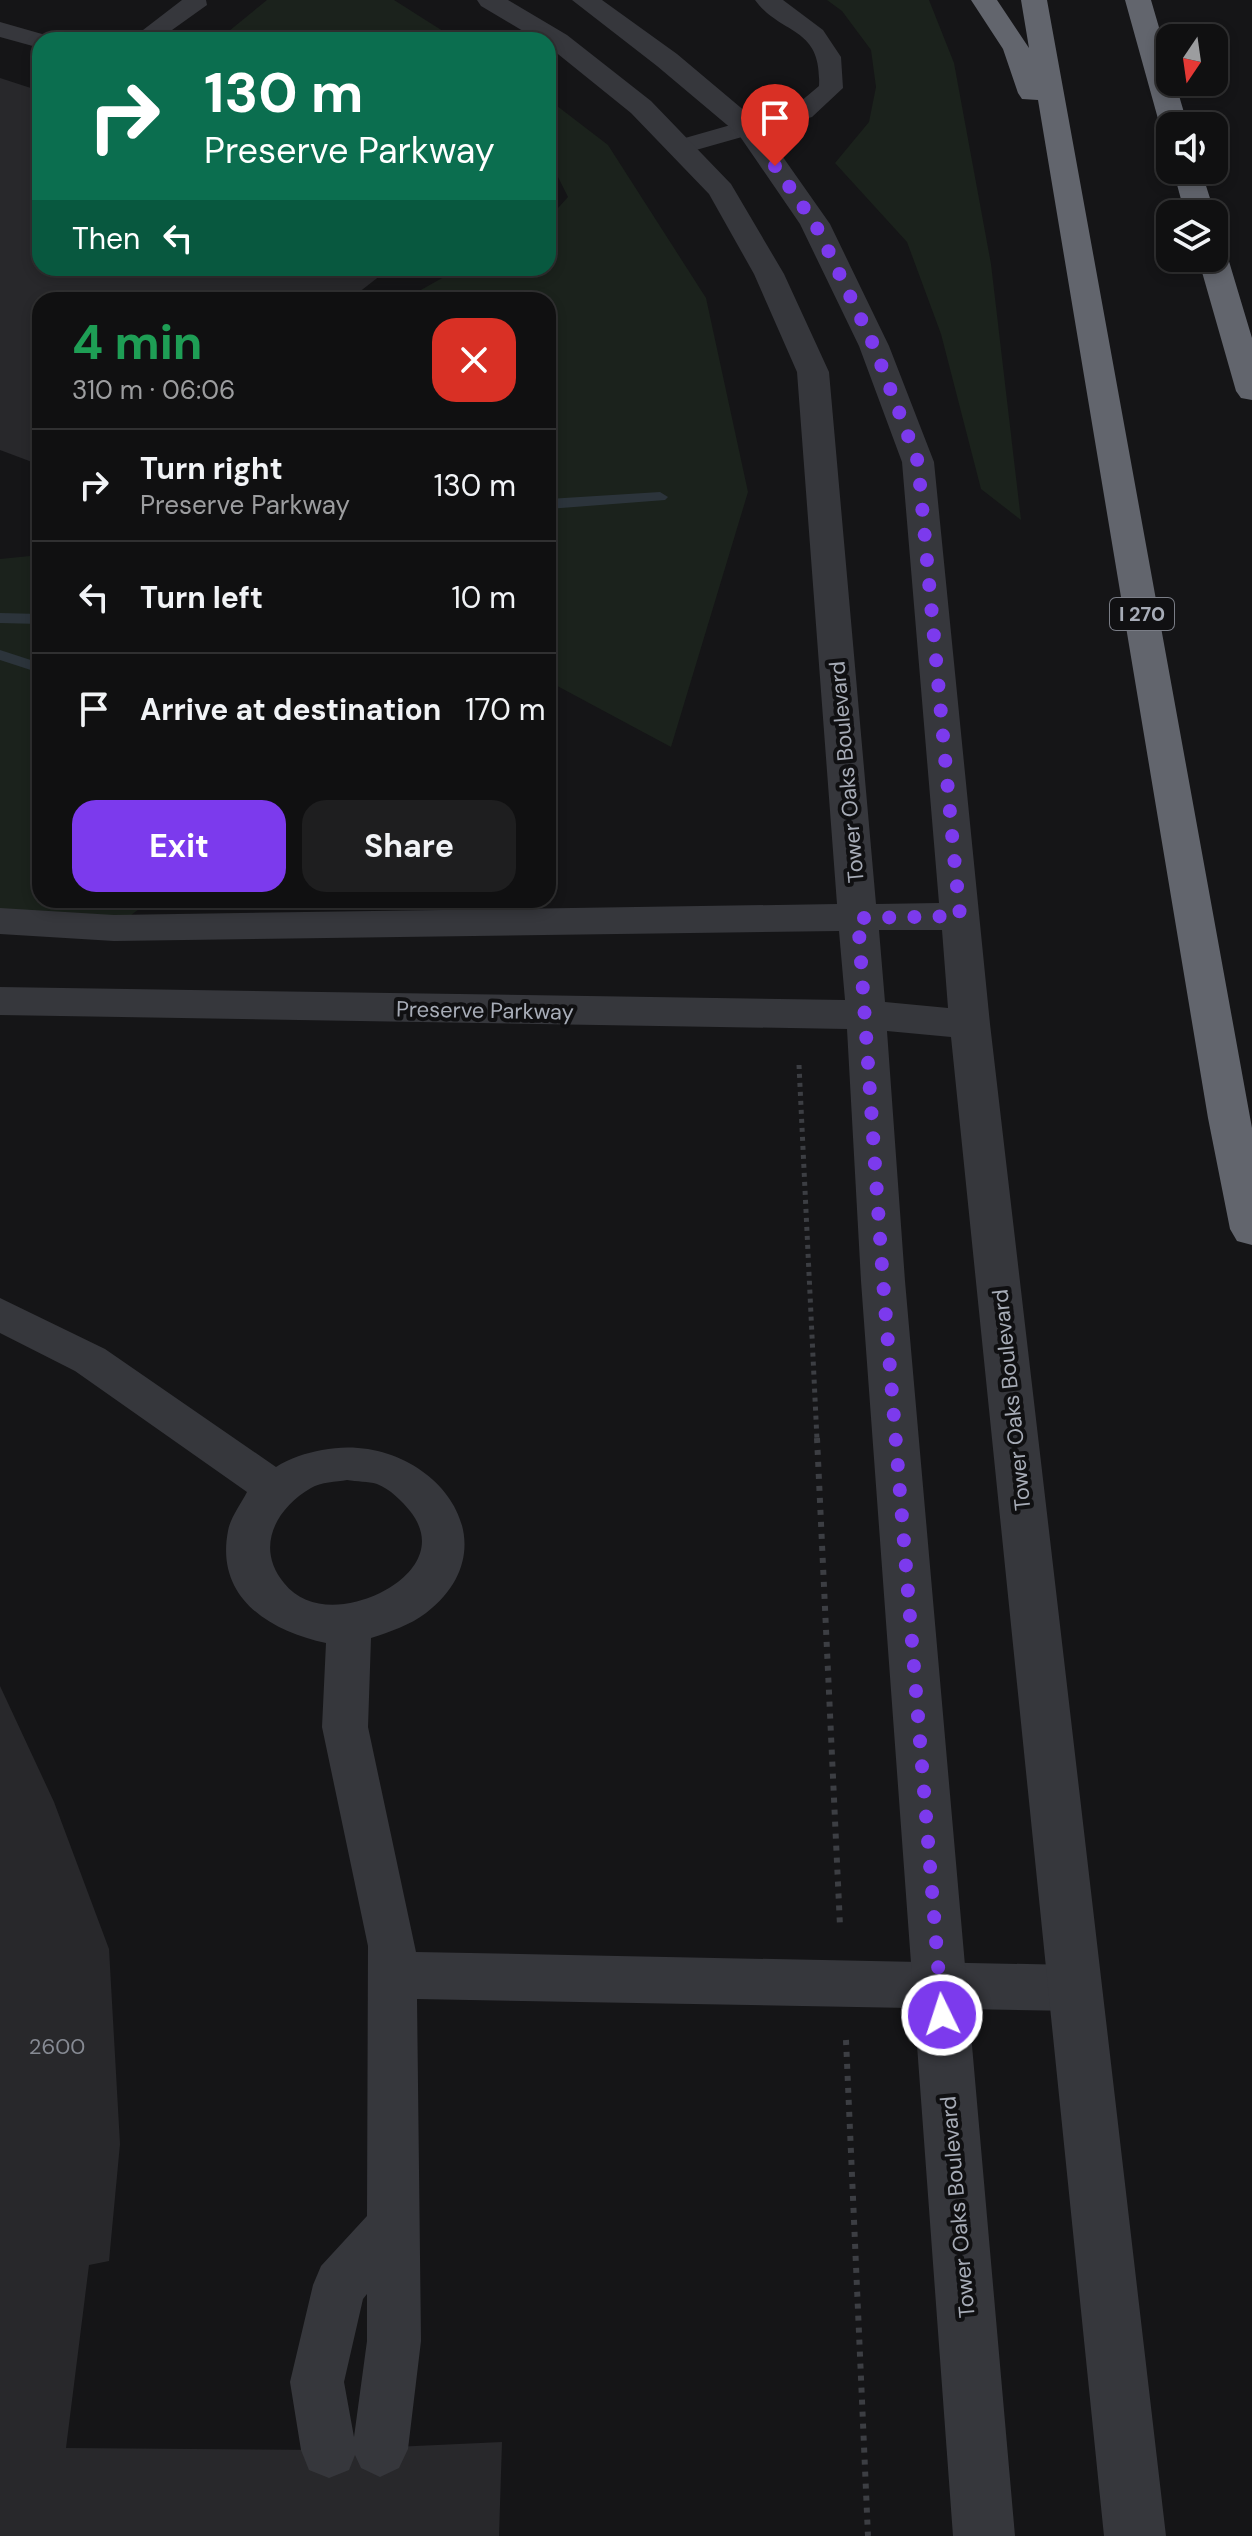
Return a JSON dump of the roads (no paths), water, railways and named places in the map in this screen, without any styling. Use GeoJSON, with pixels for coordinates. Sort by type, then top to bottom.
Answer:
{"type":"FeatureCollection","features":[{"type":"Feature","properties":{"kind":"highway"},"geometry":{"type":"LineString","coordinates":[[984,0],[1016,49],[1072,207]]}},
{"type":"Feature","properties":{"kind":"highway","name":"I 270"},"geometry":{"type":"LineString","coordinates":[[1034,0],[1229,1118],[1252,1229]]}},
{"type":"Feature","properties":{"kind":"highway"},"geometry":{"type":"LineString","coordinates":[[1138,0],[1170,112]]}},
{"type":"Feature","properties":{"kind":"highway"},"geometry":{"type":"LineString","coordinates":[[1217,272],[1252,391]]}},
{"type":"Feature","properties":{"kind":"street","name":"Tower Oaks Boulevard"},"geometry":{"type":"LineString","coordinates":[[490,0],[543,32]]}},
{"type":"Feature","properties":{"kind":"street","name":"Tower Oaks Boulevard"},"geometry":{"type":"LineString","coordinates":[[585,0],[667,60],[749,129],[815,224],[874,346],[918,462],[970,1024],[1135,2536]]}},
{"type":"Feature","properties":{"kind":"street","name":"Tower Oaks Boulevard"},"geometry":{"type":"LineString","coordinates":[[556,40],[641,107],[721,190],[769,274],[813,372],[984,2536]]}},
{"type":"Feature","properties":{"kind":"street"},"geometry":{"type":"LineString","coordinates":[[0,921],[114,928],[960,916]]}},
{"type":"Feature","properties":{"kind":"street","name":"Preserve Parkway"},"geometry":{"type":"LineString","coordinates":[[0,1001],[866,1015],[970,1024]]}},
{"type":"Feature","properties":{"kind":"lane"},"geometry":{"type":"LineString","coordinates":[[156,32],[195,5],[194,0]]}},
{"type":"Feature","properties":{"kind":"lane"},"geometry":{"type":"LineString","coordinates":[[680,147],[803,112],[831,88],[834,66],[822,41],[767,0]]}},
{"type":"Feature","properties":{"kind":"lane"},"geometry":{"type":"LineString","coordinates":[[0,29],[32,39]]}},
{"type":"Feature","properties":{"kind":"lane"},"geometry":{"type":"LineString","coordinates":[[0,1314],[90,1360],[277,1490]]}},
{"type":"Feature","properties":{"kind":"lane"},"geometry":{"type":"LineString","coordinates":[[347,1463],[385,1468],[419,1487],[436,1510],[442,1542],[439,1562],[423,1588],[390,1614],[349,1626],[314,1624],[271,1603],[250,1575],[246,1558],[248,1530],[265,1500],[294,1477],[314,1469],[347,1463]]}},
{"type":"Feature","properties":{"kind":"lane"},"geometry":{"type":"LineString","coordinates":[[349,1626],[345,1727],[392,1946],[394,2341],[354,2450],[317,2382],[340,2285],[393,2227]]}},
{"type":"Feature","properties":{"kind":"lane"},"geometry":{"type":"LineString","coordinates":[[391,1975],[1074,1988]]}},
{"type":"Feature","properties":{"kind":"waterway"},"geometry":{"type":"LineString","coordinates":[[556,504],[660,497]]}},
{"type":"Feature","properties":{"kind":"waterway"},"geometry":{"type":"LineString","coordinates":[[0,618],[32,619]]}},
{"type":"Feature","properties":{"kind":"waterway"},"geometry":{"type":"LineString","coordinates":[[0,655],[32,665]]}}]}
